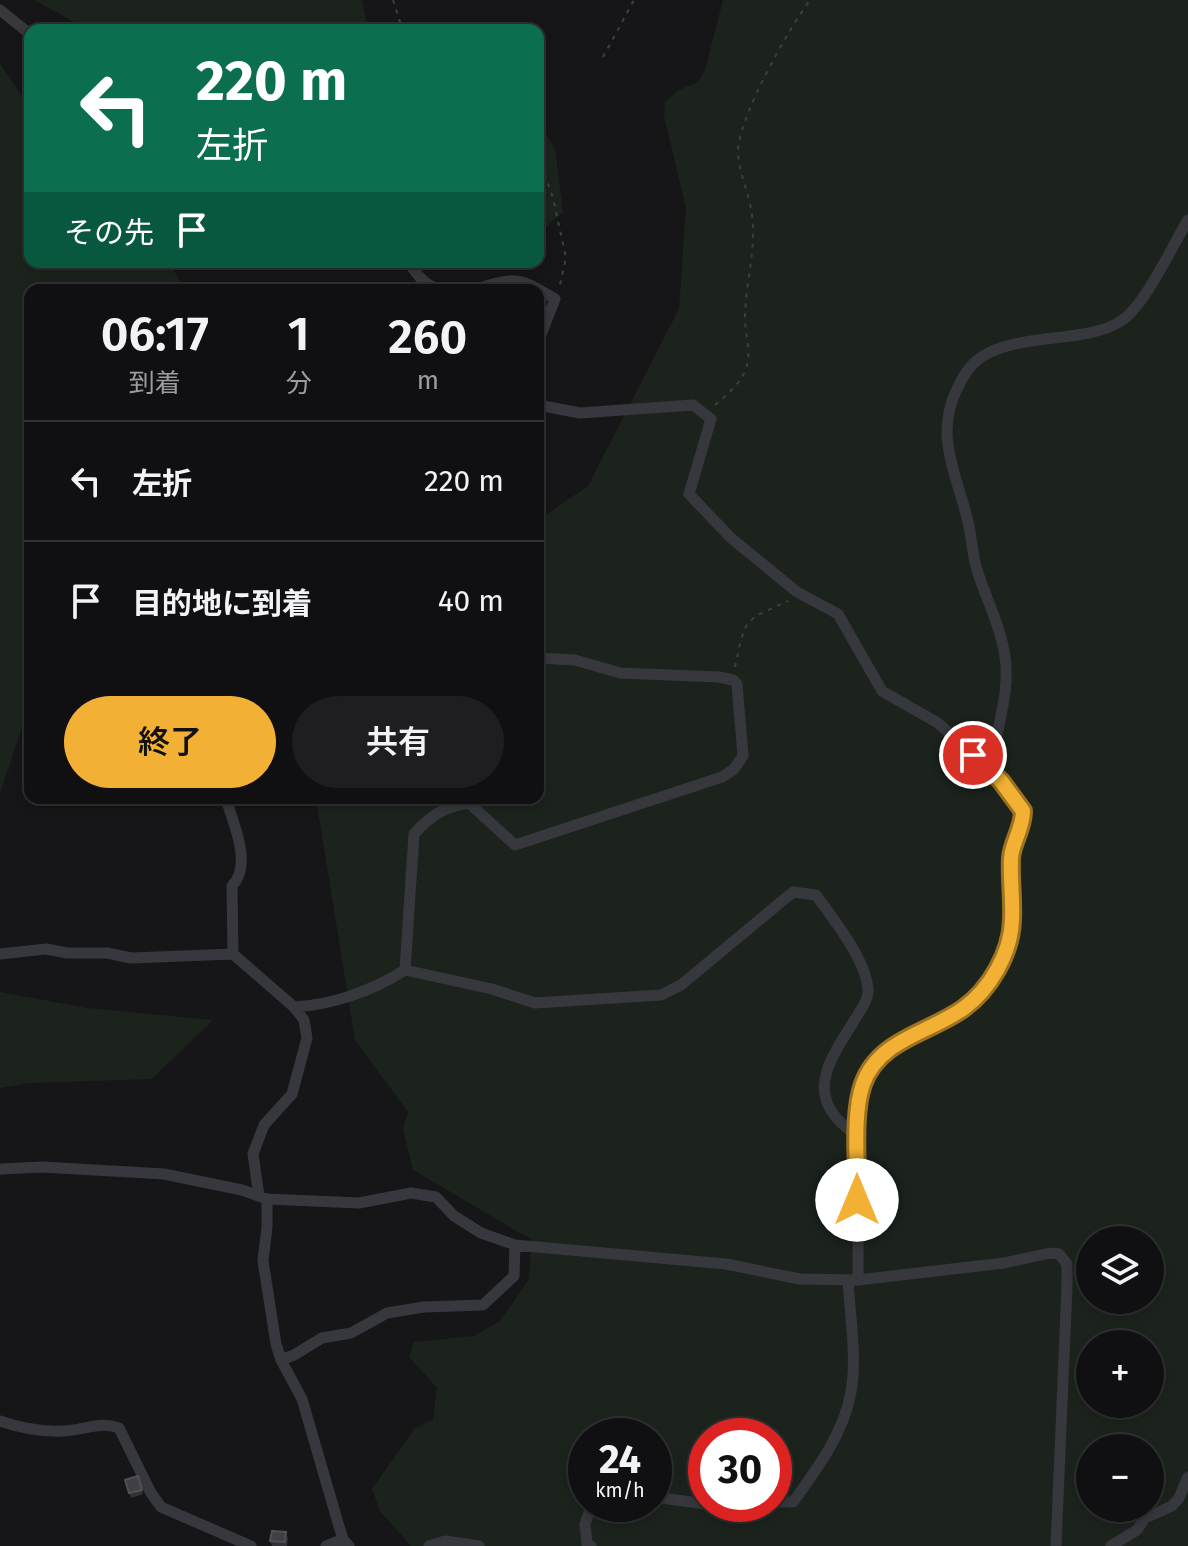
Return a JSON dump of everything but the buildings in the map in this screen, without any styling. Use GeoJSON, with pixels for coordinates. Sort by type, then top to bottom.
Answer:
{"type":"FeatureCollection","features":[{"type":"Feature","properties":{"kind":"street"},"geometry":{"type":"LineString","coordinates":[[0,10],[24,29]]}},
{"type":"Feature","properties":{"kind":"street"},"geometry":{"type":"LineString","coordinates":[[991,771],[1006,680],[1006,661],[1003,642],[976,567],[968,521],[951,463],[945,430],[952,398],[965,373],[980,358],[1022,343],[1097,330],[1121,321],[1139,302],[1188,220]]}},
{"type":"Feature","properties":{"kind":"street"},"geometry":{"type":"LineString","coordinates":[[413,268],[427,284]]}},
{"type":"Feature","properties":{"kind":"street"},"geometry":{"type":"LineString","coordinates":[[495,284],[514,279],[530,284]]}},
{"type":"Feature","properties":{"kind":"street"},"geometry":{"type":"LineString","coordinates":[[544,292],[555,299],[544,327]]}},
{"type":"Feature","properties":{"kind":"street"},"geometry":{"type":"LineString","coordinates":[[544,406],[580,413],[693,405],[711,419],[689,494],[731,538],[797,592],[838,614],[882,691],[938,723],[991,771],[1023,811],[1011,858],[1012,923],[1006,950],[983,993],[961,1010],[901,1041],[879,1057],[863,1084],[858,1138],[851,1391],[843,1420],[815,1471],[792,1502]]}},
{"type":"Feature","properties":{"kind":"street"},"geometry":{"type":"LineString","coordinates":[[470,804],[515,845],[722,777],[733,770],[743,756],[737,684],[733,680],[620,673],[575,660],[544,658]]}},
{"type":"Feature","properties":{"kind":"street"},"geometry":{"type":"LineString","coordinates":[[228,804],[242,858],[240,878],[232,886],[233,954]]}},
{"type":"Feature","properties":{"kind":"street"},"geometry":{"type":"LineString","coordinates":[[405,970],[414,834],[424,822],[448,806],[462,804]]}},
{"type":"Feature","properties":{"kind":"street"},"geometry":{"type":"LineString","coordinates":[[294,1007],[322,1005],[388,981],[405,970],[492,989],[535,1003],[661,995],[681,985],[793,892],[816,895],[844,935],[868,989],[867,999],[838,1046],[823,1082],[825,1099],[835,1116],[858,1138]]}},
{"type":"Feature","properties":{"kind":"street"},"geometry":{"type":"LineString","coordinates":[[0,954],[46,949],[67,953],[107,953],[131,958],[233,954],[294,1007],[304,1020],[307,1038],[292,1094],[264,1125],[253,1154],[267,1227],[263,1261],[281,1360],[302,1399],[346,1542],[326,1546]]}},
{"type":"Feature","properties":{"kind":"street"},"geometry":{"type":"LineString","coordinates":[[0,1169],[42,1167],[164,1174],[263,1198],[359,1203],[411,1193],[436,1197],[454,1216],[481,1233],[515,1245],[726,1264],[800,1279],[853,1280],[1059,1254],[1065,1259],[1067,1286],[1056,1546]]}},
{"type":"Feature","properties":{"kind":"street"},"geometry":{"type":"LineString","coordinates":[[281,1360],[322,1338],[351,1333],[387,1313],[424,1307],[483,1305],[514,1276],[515,1245]]}},
{"type":"Feature","properties":{"kind":"street"},"geometry":{"type":"LineString","coordinates":[[0,1421],[27,1429],[63,1431],[106,1423],[119,1428],[161,1507],[251,1546]]}},
{"type":"Feature","properties":{"kind":"street"},"geometry":{"type":"LineString","coordinates":[[1111,1546],[1137,1530],[1145,1518],[1172,1506],[1188,1477]]}},
{"type":"Feature","properties":{"kind":"street"},"geometry":{"type":"LineString","coordinates":[[586,1522],[587,1544],[591,1546]]}},
{"type":"Feature","properties":{"kind":"street"},"geometry":{"type":"LineString","coordinates":[[429,1546],[445,1541],[479,1546]]}},
{"type":"Feature","properties":{"kind":"path"},"geometry":{"type":"LineString","coordinates":[[393,0],[401,24]]}},
{"type":"Feature","properties":{"kind":"path"},"geometry":{"type":"LineString","coordinates":[[603,57],[634,0]]}},
{"type":"Feature","properties":{"kind":"path"},"geometry":{"type":"LineString","coordinates":[[705,414],[736,386],[746,368],[749,353],[745,318],[754,238],[751,208],[738,151],[741,132],[789,29],[810,0]]}},
{"type":"Feature","properties":{"kind":"path"},"geometry":{"type":"LineString","coordinates":[[544,172],[566,258],[555,299]]}},
{"type":"Feature","properties":{"kind":"path"},"geometry":{"type":"LineString","coordinates":[[733,680],[747,622],[759,612],[793,599],[797,592]]}},
{"type":"Feature","properties":{"kind":"shaded area"},"geometry":{"type":"Polygon","coordinates":[[[34,0],[362,0],[367,24],[78,24],[34,0]]]}},
{"type":"Feature","properties":{"kind":"shaded area"},"geometry":{"type":"Polygon","coordinates":[[[723,0],[1188,0],[1188,1546],[411,1546],[380,1511],[372,1489],[415,1428],[433,1420],[437,1388],[409,1357],[414,1342],[474,1336],[500,1321],[529,1279],[532,1240],[413,1170],[403,1129],[408,1112],[355,1040],[317,804],[544,804],[544,516],[588,486],[679,309],[686,208],[664,116],[665,102],[677,91],[698,82],[705,70],[723,0]]]}},
{"type":"Feature","properties":{"kind":"shaded area"},"geometry":{"type":"Polygon","coordinates":[[[0,64],[24,98],[24,268],[173,268],[181,284],[24,284],[24,726],[0,793],[0,64]]]}},
{"type":"Feature","properties":{"kind":"shaded area"},"geometry":{"type":"Polygon","coordinates":[[[544,129],[555,150],[563,212],[545,228],[544,129]]]}},
{"type":"Feature","properties":{"kind":"shaded area"},"geometry":{"type":"Polygon","coordinates":[[[0,992],[87,1008],[213,1020],[152,1079],[28,1083],[0,1088],[0,992]]]}},
{"type":"Feature","properties":{"kind":"route"},"geometry":{"type":"LineString","coordinates":[[857,1200],[858,1113],[863,1084],[879,1057],[901,1041],[961,1010],[983,993],[1006,950],[1012,923],[1011,858],[1023,811],[1001,781],[973,755]]}}]}
